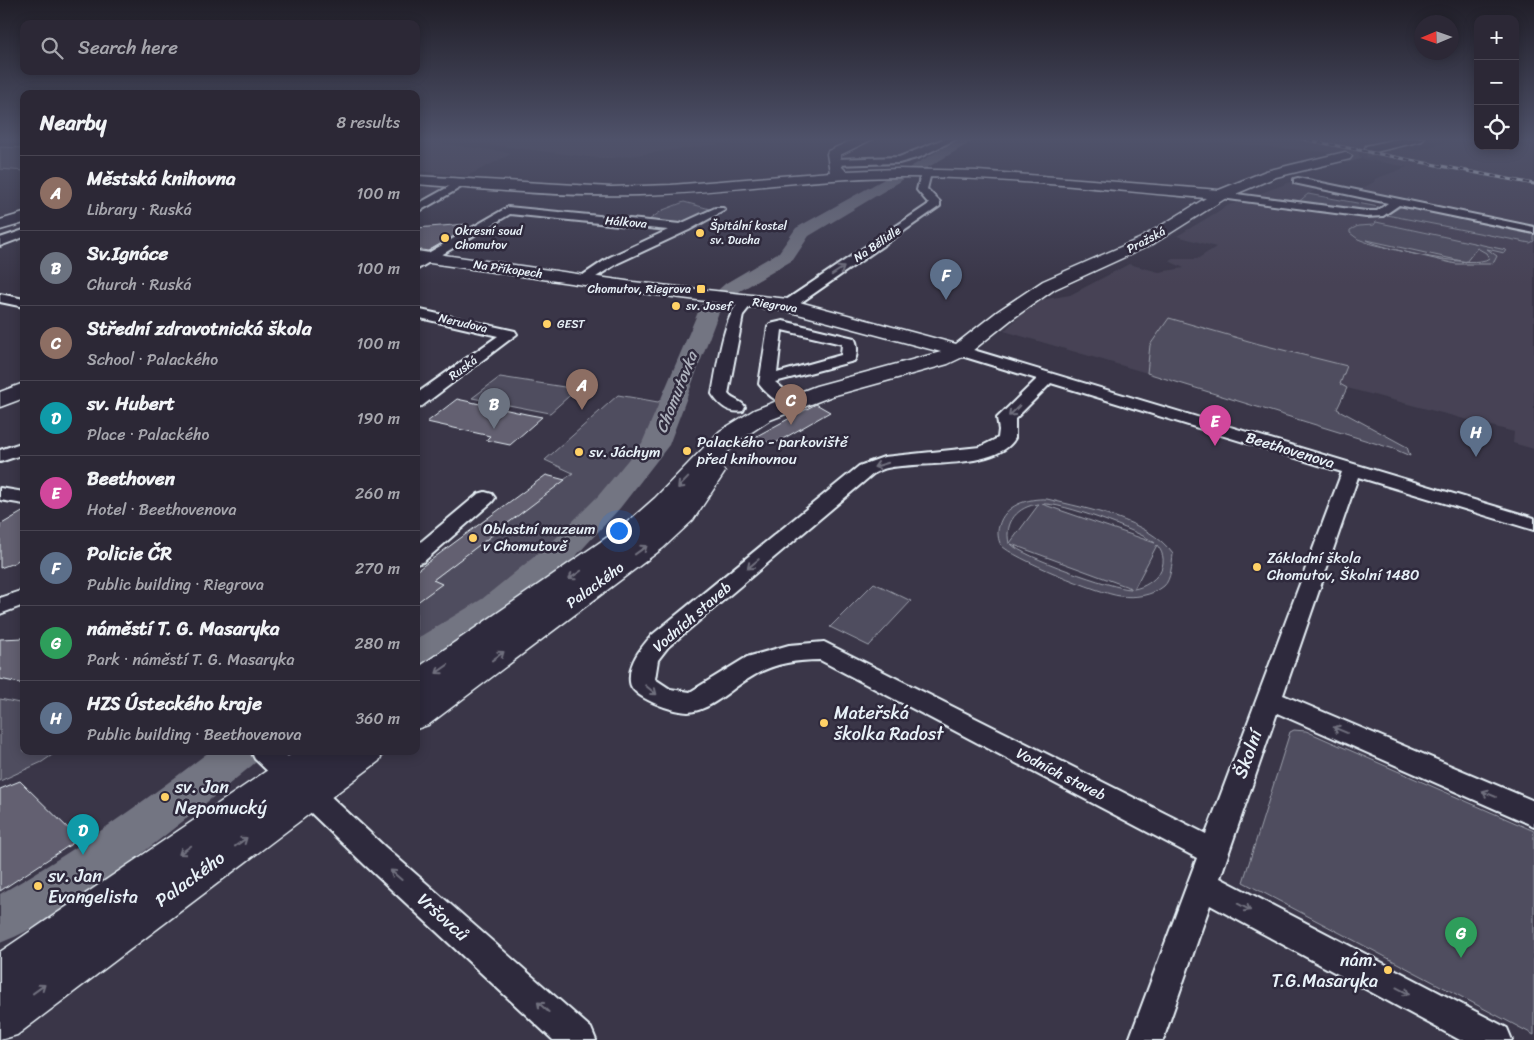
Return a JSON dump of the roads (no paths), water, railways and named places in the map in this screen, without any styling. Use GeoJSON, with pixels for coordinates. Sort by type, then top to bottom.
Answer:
{"type":"FeatureCollection","features":[{"type":"Feature","properties":{"kind":"main road"},"geometry":{"type":"LineString","coordinates":[[493,187],[516,189],[630,191],[689,187]]}},
{"type":"Feature","properties":{"kind":"main road"},"geometry":{"type":"LineString","coordinates":[[1104,187],[1220,195]]}},
{"type":"Feature","properties":{"kind":"main road","name":"Pražská"},"geometry":{"type":"LineString","coordinates":[[960,351],[999,319],[1049,285],[1147,242],[1220,195],[1241,187]]}},
{"type":"Feature","properties":{"kind":"main road"},"geometry":{"type":"LineString","coordinates":[[1176,192],[1192,197],[1196,203],[1195,210]]}},
{"type":"Feature","properties":{"kind":"main road"},"geometry":{"type":"LineString","coordinates":[[0,225],[20,219]]}},
{"type":"Feature","properties":{"kind":"main road","name":"Na Příkopech"},"geometry":{"type":"LineString","coordinates":[[420,260],[585,280]]}},
{"type":"Feature","properties":{"kind":"main road","name":"Riegrova"},"geometry":{"type":"LineString","coordinates":[[585,280],[788,305],[960,351]]}},
{"type":"Feature","properties":{"kind":"main road","name":"Palackého"},"geometry":{"type":"LineString","coordinates":[[420,684],[632,533],[664,504],[729,436],[741,417],[762,414],[824,390],[941,360],[960,351]]}},
{"type":"Feature","properties":{"kind":"main road"},"geometry":{"type":"LineString","coordinates":[[0,388],[20,380]]}},
{"type":"Feature","properties":{"kind":"main road"},"geometry":{"type":"LineString","coordinates":[[0,400],[20,392]]}},
{"type":"Feature","properties":{"kind":"main road","name":"Palackého"},"geometry":{"type":"LineString","coordinates":[[420,712],[653,542],[683,514],[707,482],[741,417]]}},
{"type":"Feature","properties":{"kind":"main road","name":"Palackého"},"geometry":{"type":"LineString","coordinates":[[0,979],[283,770],[316,755]]}},
{"type":"Feature","properties":{"kind":"main road","name":"Palackého"},"geometry":{"type":"LineString","coordinates":[[0,1018],[283,770],[349,755]]}},
{"type":"Feature","properties":{"kind":"street"},"geometry":{"type":"LineString","coordinates":[[420,208],[455,187]]}},
{"type":"Feature","properties":{"kind":"street","name":"Na Bělidle"},"geometry":{"type":"LineString","coordinates":[[788,305],[936,204],[922,190],[923,187]]}},
{"type":"Feature","properties":{"kind":"street"},"geometry":{"type":"LineString","coordinates":[[1324,187],[1534,230]]}},
{"type":"Feature","properties":{"kind":"street"},"geometry":{"type":"LineString","coordinates":[[1220,195],[1366,214],[1379,214],[1397,202]]}},
{"type":"Feature","properties":{"kind":"street","name":"Hálkova"},"geometry":{"type":"LineString","coordinates":[[420,260],[508,210],[684,228]]}},
{"type":"Feature","properties":{"kind":"street","name":"Hálkova"},"geometry":{"type":"LineString","coordinates":[[585,280],[614,260],[719,210]]}},
{"type":"Feature","properties":{"kind":"street"},"geometry":{"type":"LineString","coordinates":[[0,242],[20,234]]}},
{"type":"Feature","properties":{"kind":"street"},"geometry":{"type":"LineString","coordinates":[[0,298],[20,302]]}},
{"type":"Feature","properties":{"kind":"street"},"geometry":{"type":"LineString","coordinates":[[740,299],[720,394],[726,403],[741,417]]}},
{"type":"Feature","properties":{"kind":"street","name":"Nerudova"},"geometry":{"type":"LineString","coordinates":[[420,314],[510,334]]}},
{"type":"Feature","properties":{"kind":"street"},"geometry":{"type":"LineString","coordinates":[[768,378],[780,377],[849,358],[849,341],[783,325],[775,327],[767,384],[791,402]]}},
{"type":"Feature","properties":{"kind":"street","name":"Ruská"},"geometry":{"type":"LineString","coordinates":[[420,399],[510,334]]}},
{"type":"Feature","properties":{"kind":"street","name":"Beethovenova"},"geometry":{"type":"LineString","coordinates":[[960,351],[1534,524]]}},
{"type":"Feature","properties":{"kind":"street","name":"Vodních staveb"},"geometry":{"type":"LineString","coordinates":[[1048,377],[1006,418],[1009,432],[1004,442],[991,450],[971,455],[882,463],[866,470],[660,641],[646,658],[642,683],[659,696],[686,704],[710,695],[733,677],[756,664],[794,651],[824,651],[1213,852]]}},
{"type":"Feature","properties":{"kind":"street"},"geometry":{"type":"LineString","coordinates":[[0,458],[20,449]]}},
{"type":"Feature","properties":{"kind":"street","name":"Školní"},"geometry":{"type":"LineString","coordinates":[[1146,1040],[1352,469]]}},
{"type":"Feature","properties":{"kind":"street"},"geometry":{"type":"LineString","coordinates":[[420,554],[484,498]]}},
{"type":"Feature","properties":{"kind":"street"},"geometry":{"type":"LineString","coordinates":[[1268,699],[1534,814]]}},
{"type":"Feature","properties":{"kind":"street","name":"Vršovců"},"geometry":{"type":"LineString","coordinates":[[283,770],[579,1040]]}},
{"type":"Feature","properties":{"kind":"street"},"geometry":{"type":"LineString","coordinates":[[1201,884],[1495,1040]]}},
{"type":"Feature","properties":{"kind":"waterway","name":"Chomutovka"},"geometry":{"type":"LineString","coordinates":[[420,654],[494,607],[563,550],[609,502],[655,445],[709,310],[733,287],[786,256],[802,232],[880,187]]}},
{"type":"Feature","properties":{"kind":"waterway","name":"Chomutovka"},"geometry":{"type":"LineString","coordinates":[[0,920],[65,882],[166,810],[235,755]]}},
{"type":"Feature","properties":{"kind":"place","name":"Špitální kostel sv. Ducha"},"geometry":{"type":"Point","coordinates":[700,233]}},
{"type":"Feature","properties":{"kind":"place","name":"Okresní soud Chomutov"},"geometry":{"type":"Point","coordinates":[445,238]}},
{"type":"Feature","properties":{"kind":"place","name":"Chomutov, Riegrova"},"geometry":{"type":"Point","coordinates":[701,289]}},
{"type":"Feature","properties":{"kind":"place","name":"Policie ČR"},"geometry":{"type":"Point","coordinates":[946,300]}},
{"type":"Feature","properties":{"kind":"place","name":"sv. Josef"},"geometry":{"type":"Point","coordinates":[676,306]}},
{"type":"Feature","properties":{"kind":"place","name":"GEST"},"geometry":{"type":"Point","coordinates":[547,324]}},
{"type":"Feature","properties":{"kind":"place","name":"Městská knihovna"},"geometry":{"type":"Point","coordinates":[582,410]}},
{"type":"Feature","properties":{"kind":"place","name":"Střední zdravotnická škola"},"geometry":{"type":"Point","coordinates":[791,425]}},
{"type":"Feature","properties":{"kind":"place","name":"Sv.Ignáce"},"geometry":{"type":"Point","coordinates":[494,429]}},
{"type":"Feature","properties":{"kind":"place","name":"Beethoven"},"geometry":{"type":"Point","coordinates":[1215,446]}},
{"type":"Feature","properties":{"kind":"place","name":"Palackého - parkoviště před knihovnou"},"geometry":{"type":"Point","coordinates":[687,451]}},
{"type":"Feature","properties":{"kind":"place","name":"sv. Jáchym"},"geometry":{"type":"Point","coordinates":[579,452]}},
{"type":"Feature","properties":{"kind":"place","name":"HZS Ústeckého kraje"},"geometry":{"type":"Point","coordinates":[1476,457]}},
{"type":"Feature","properties":{"kind":"place","name":"Oblastní muzeum v Chomutově"},"geometry":{"type":"Point","coordinates":[473,538]}},
{"type":"Feature","properties":{"kind":"place","name":"Základní škola Chomutov, Školní 1480"},"geometry":{"type":"Point","coordinates":[1257,567]}},
{"type":"Feature","properties":{"kind":"place","name":"Mateřská školka Radost"},"geometry":{"type":"Point","coordinates":[824,723]}},
{"type":"Feature","properties":{"kind":"place","name":"sv. Jan Nepomucký"},"geometry":{"type":"Point","coordinates":[165,797]}},
{"type":"Feature","properties":{"kind":"place","name":"sv. Hubert"},"geometry":{"type":"Point","coordinates":[83,855]}},
{"type":"Feature","properties":{"kind":"place","name":"sv. Jan Evangelista"},"geometry":{"type":"Point","coordinates":[38,886]}},
{"type":"Feature","properties":{"kind":"place","name":"náměstí T. G. Masaryka"},"geometry":{"type":"Point","coordinates":[1461,958]}},
{"type":"Feature","properties":{"kind":"place","name":"nám. T.G.Masaryka"},"geometry":{"type":"Point","coordinates":[1388,970]}}]}
